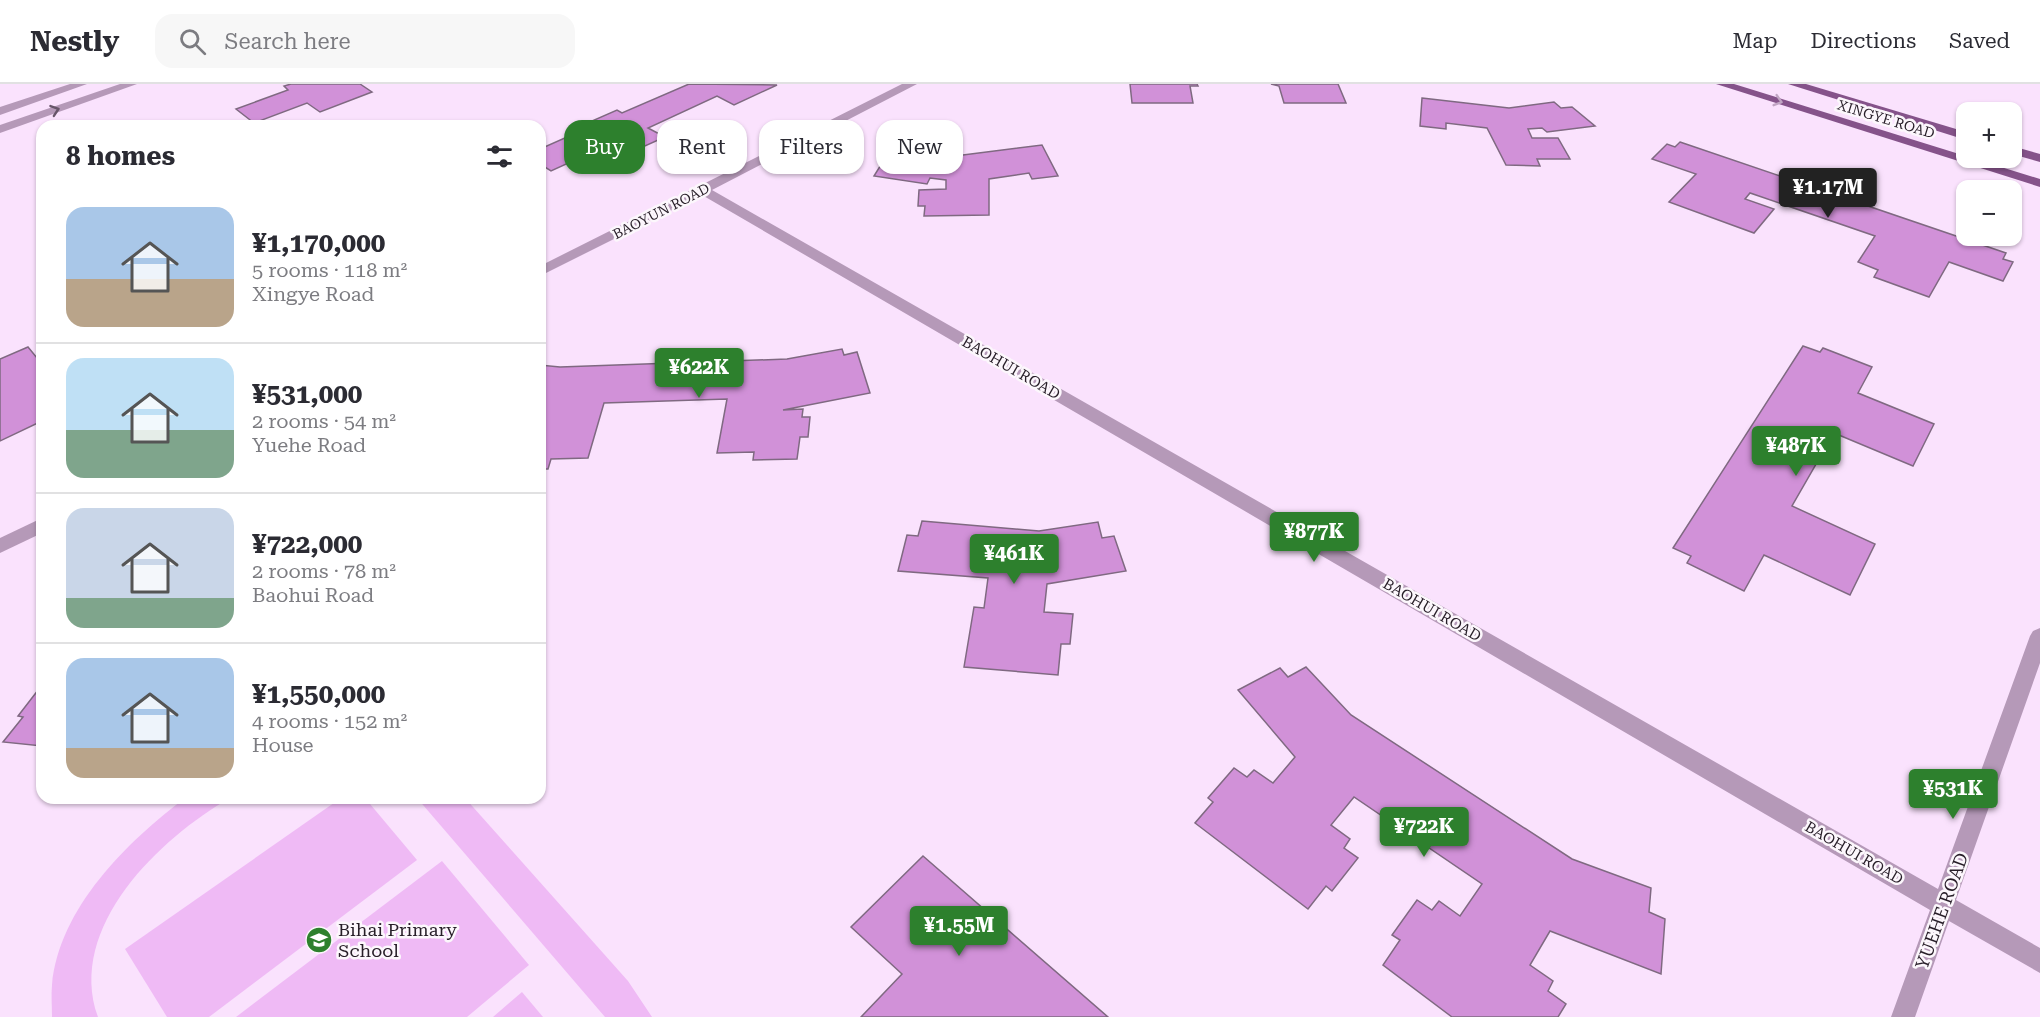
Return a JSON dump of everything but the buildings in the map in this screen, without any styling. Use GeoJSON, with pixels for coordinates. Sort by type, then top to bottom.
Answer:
{"type":"FeatureCollection","features":[{"type":"Feature","properties":{"kind":"main road","name":"XINGYE ROAD"},"geometry":{"type":"LineString","coordinates":[[1722,84],[2040,183]]}},
{"type":"Feature","properties":{"kind":"main road"},"geometry":{"type":"LineString","coordinates":[[1794,84],[1956,133]]}},
{"type":"Feature","properties":{"kind":"main road"},"geometry":{"type":"LineString","coordinates":[[2022,153],[2040,158]]}},
{"type":"Feature","properties":{"kind":"street"},"geometry":{"type":"LineString","coordinates":[[0,111],[81,84]]}},
{"type":"Feature","properties":{"kind":"street"},"geometry":{"type":"LineString","coordinates":[[0,129],[131,84]]}},
{"type":"Feature","properties":{"kind":"street","name":"BAOYUN ROAD"},"geometry":{"type":"LineString","coordinates":[[546,269],[911,84]]}},
{"type":"Feature","properties":{"kind":"street","name":"BAOHUI ROAD"},"geometry":{"type":"LineString","coordinates":[[702,190],[2040,961]]}},
{"type":"Feature","properties":{"kind":"street"},"geometry":{"type":"LineString","coordinates":[[0,546],[36,528]]}},
{"type":"Feature","properties":{"kind":"street","name":"YUEHE ROAD"},"geometry":{"type":"LineString","coordinates":[[1903,1017],[2040,636]]}},
{"type":"Feature","properties":{"kind":"shaded area"},"geometry":{"type":"Polygon","coordinates":[[[178,804],[220,804],[175,836],[149,861],[126,889],[107,919],[95,950],[92,983],[98,1017],[52,1017],[52,985],[57,957],[68,929],[99,879],[119,856],[178,804]]]}},
{"type":"Feature","properties":{"kind":"shaded area"},"geometry":{"type":"Polygon","coordinates":[[[332,804],[370,804],[417,860],[209,1017],[167,1017],[125,949],[332,804]]]}},
{"type":"Feature","properties":{"kind":"shaded area"},"geometry":{"type":"Polygon","coordinates":[[[422,804],[470,804],[628,981],[652,1017],[605,1017],[422,804]]]}},
{"type":"Feature","properties":{"kind":"shaded area"},"geometry":{"type":"Polygon","coordinates":[[[442,861],[529,965],[467,1017],[236,1017],[442,861]]]}},
{"type":"Feature","properties":{"kind":"shaded area"},"geometry":{"type":"Polygon","coordinates":[[[522,992],[543,1017],[493,1017],[522,992]]]}},
{"type":"Feature","properties":{"kind":"place","name":"Bihai Primary School"},"geometry":{"type":"Point","coordinates":[319,940]}}]}
